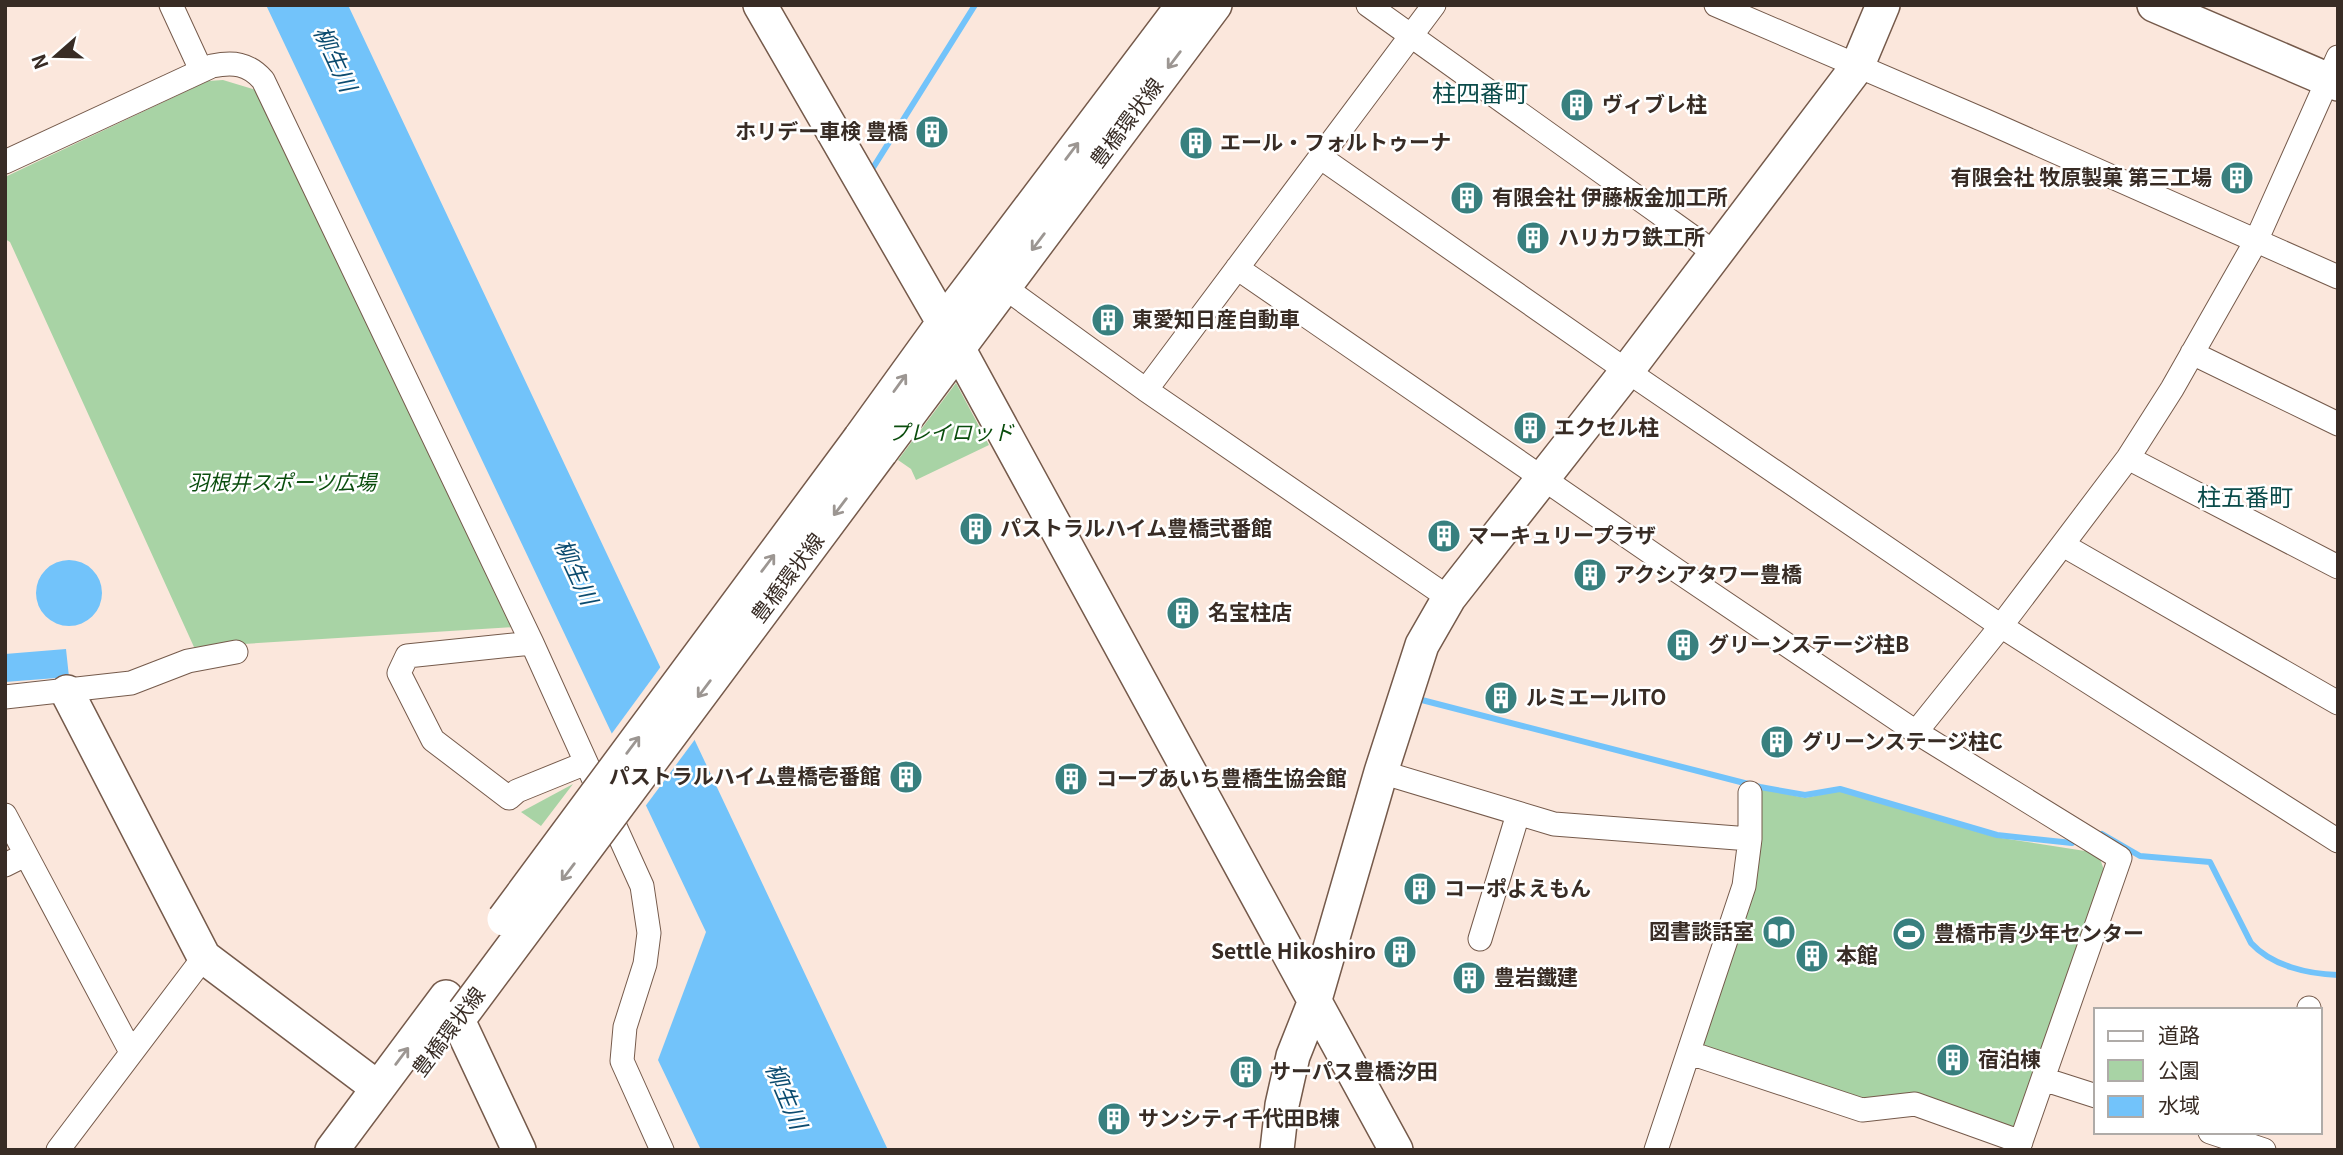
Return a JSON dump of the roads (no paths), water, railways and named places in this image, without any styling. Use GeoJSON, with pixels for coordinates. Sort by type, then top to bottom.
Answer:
{"type":"FeatureCollection","features":[{"type":"Feature","properties":{"kind":"street"},"geometry":{"type":"LineString","coordinates":[[171,5],[201,70]]}},
{"type":"Feature","properties":{"kind":"street","name":"豊橋環状線"},"geometry":{"type":"LineString","coordinates":[[360,1150],[456,1009],[951,336],[1183,5]]}},
{"type":"Feature","properties":{"kind":"street","name":"豊橋環状線"},"geometry":{"type":"LineString","coordinates":[[951,336],[1004,287],[1215,5]]}},
{"type":"Feature","properties":{"kind":"street"},"geometry":{"type":"LineString","coordinates":[[1368,5],[1715,253]]}},
{"type":"Feature","properties":{"kind":"street"},"geometry":{"type":"LineString","coordinates":[[1146,390],[1434,5]]}},
{"type":"Feature","properties":{"kind":"street"},"geometry":{"type":"LineString","coordinates":[[1716,5],[2338,276]]}},
{"type":"Feature","properties":{"kind":"street"},"geometry":{"type":"LineString","coordinates":[[1277,1150],[1286,1082],[1301,1031],[1314,1003],[1381,772],[1422,645],[1449,598],[1627,372],[1857,67],[1883,5]]}},
{"type":"Feature","properties":{"kind":"street"},"geometry":{"type":"LineString","coordinates":[[1916,732],[2001,626],[2128,458],[2256,241],[2334,74],[2154,5]]}},
{"type":"Feature","properties":{"kind":"street"},"geometry":{"type":"LineString","coordinates":[[760,6],[951,336],[1396,1150]]}},
{"type":"Feature","properties":{"kind":"street"},"geometry":{"type":"LineString","coordinates":[[5,162],[201,70],[232,62],[255,71],[263,80],[532,643],[642,886],[649,933],[645,964],[625,1027],[622,1061],[662,1150]]}},
{"type":"Feature","properties":{"kind":"street"},"geometry":{"type":"LineString","coordinates":[[1321,157],[1627,372],[2001,626],[2338,841]]}},
{"type":"Feature","properties":{"kind":"street"},"geometry":{"type":"LineString","coordinates":[[1237,268],[1916,732],[2120,858],[2020,1146],[1915,1104],[1862,1110],[1689,1053]]}},
{"type":"Feature","properties":{"kind":"street"},"geometry":{"type":"LineString","coordinates":[[1004,287],[1146,390],[1449,598]]}},
{"type":"Feature","properties":{"kind":"street"},"geometry":{"type":"LineString","coordinates":[[2192,353],[2338,424]]}},
{"type":"Feature","properties":{"kind":"street"},"geometry":{"type":"LineString","coordinates":[[2128,458],[2338,567]]}},
{"type":"Feature","properties":{"kind":"street"},"geometry":{"type":"LineString","coordinates":[[2063,545],[2338,704]]}},
{"type":"Feature","properties":{"kind":"street"},"geometry":{"type":"LineString","coordinates":[[532,643],[407,656],[399,673],[433,740],[509,798],[517,791],[586,763]]}},
{"type":"Feature","properties":{"kind":"street"},"geometry":{"type":"LineString","coordinates":[[5,697],[131,683],[188,661],[236,652]]}},
{"type":"Feature","properties":{"kind":"street"},"geometry":{"type":"LineString","coordinates":[[67,692],[204,957],[378,1088]]}},
{"type":"Feature","properties":{"kind":"street"},"geometry":{"type":"LineString","coordinates":[[1381,772],[1554,824],[1750,839]]}},
{"type":"Feature","properties":{"kind":"street"},"geometry":{"type":"LineString","coordinates":[[1656,1150],[1744,886],[1750,839],[1750,793]]}},
{"type":"Feature","properties":{"kind":"street"},"geometry":{"type":"LineString","coordinates":[[1480,939],[1518,814]]}},
{"type":"Feature","properties":{"kind":"street"},"geometry":{"type":"LineString","coordinates":[[5,815],[15,860],[131,1052]]}},
{"type":"Feature","properties":{"kind":"street"},"geometry":{"type":"LineString","coordinates":[[58,1150],[204,957]]}},
{"type":"Feature","properties":{"kind":"street"},"geometry":{"type":"LineString","coordinates":[[456,1009],[519,1150]]}},
{"type":"Feature","properties":{"kind":"street","name":"豊橋環状線"},"geometry":{"type":"LineString","coordinates":[[332,1150],[378,1088],[456,1009]]}},
{"type":"Feature","properties":{"kind":"street"},"geometry":{"type":"LineString","coordinates":[[2043,1079],[2094,1095]]}},
{"type":"Feature","properties":{"kind":"street"},"geometry":{"type":"LineString","coordinates":[[2219,1134],[2264,1144]]}},
{"type":"Feature","properties":{"kind":"water","name":"柳生川"},"geometry":{"type":"Polygon","coordinates":[[[266,5],[348,5],[888,1150],[701,1150],[658,1060],[706,932],[266,5]]]}},
{"type":"Feature","properties":{"kind":"water"},"geometry":{"type":"Polygon","coordinates":[[[69,560],[82,563],[92,570],[99,580],[102,593],[99,606],[92,616],[82,623],[69,626],[56,623],[46,616],[39,606],[36,593],[39,580],[46,570],[56,563],[69,560]]]}},
{"type":"Feature","properties":{"kind":"water"},"geometry":{"type":"Polygon","coordinates":[[[66,649],[69,677],[5,682],[5,654],[66,649]]]}},
{"type":"Feature","properties":{"kind":"waterway"},"geometry":{"type":"LineString","coordinates":[[871,171],[975,5]]}},
{"type":"Feature","properties":{"kind":"waterway"},"geometry":{"type":"LineString","coordinates":[[1418,699],[1760,787],[1805,795],[1840,789],[1997,835],[2072,843]]}},
{"type":"Feature","properties":{"kind":"waterway"},"geometry":{"type":"LineString","coordinates":[[2102,834],[2140,856],[2210,862],[2251,943],[2260,951],[2291,967],[2338,975]]}},
{"type":"Feature","properties":{"kind":"place","name":"ヴィブレ柱"},"geometry":{"type":"Point","coordinates":[1577,105]}},
{"type":"Feature","properties":{"kind":"place","name":"ホリデー車検 豊橋"},"geometry":{"type":"Point","coordinates":[932,132]}},
{"type":"Feature","properties":{"kind":"place","name":"エール・フォルトゥーナ"},"geometry":{"type":"Point","coordinates":[1196,143]}},
{"type":"Feature","properties":{"kind":"place","name":"有限会社 牧原製菓 第三工場"},"geometry":{"type":"Point","coordinates":[2237,178]}},
{"type":"Feature","properties":{"kind":"place","name":"有限会社 伊藤板金加工所"},"geometry":{"type":"Point","coordinates":[1467,198]}},
{"type":"Feature","properties":{"kind":"place","name":"ハリカワ鉄工所"},"geometry":{"type":"Point","coordinates":[1533,238]}},
{"type":"Feature","properties":{"kind":"place","name":"東愛知日産自動車"},"geometry":{"type":"Point","coordinates":[1108,320]}},
{"type":"Feature","properties":{"kind":"place","name":"エクセル柱"},"geometry":{"type":"Point","coordinates":[1530,428]}},
{"type":"Feature","properties":{"kind":"place","name":"パストラルハイム豊橋弐番館"},"geometry":{"type":"Point","coordinates":[976,529]}},
{"type":"Feature","properties":{"kind":"place","name":"マーキュリープラザ"},"geometry":{"type":"Point","coordinates":[1444,536]}},
{"type":"Feature","properties":{"kind":"place","name":"アクシアタワー豊橋"},"geometry":{"type":"Point","coordinates":[1590,575]}},
{"type":"Feature","properties":{"kind":"place","name":"名宝柱店"},"geometry":{"type":"Point","coordinates":[1183,613]}},
{"type":"Feature","properties":{"kind":"place","name":"グリーンステージ柱B"},"geometry":{"type":"Point","coordinates":[1683,645]}},
{"type":"Feature","properties":{"kind":"place","name":"ルミエールITO"},"geometry":{"type":"Point","coordinates":[1501,698]}},
{"type":"Feature","properties":{"kind":"place","name":"グリーンステージ柱C"},"geometry":{"type":"Point","coordinates":[1777,742]}},
{"type":"Feature","properties":{"kind":"place","name":"パストラルハイム豊橋壱番館"},"geometry":{"type":"Point","coordinates":[906,777]}},
{"type":"Feature","properties":{"kind":"place","name":"コープあいち豊橋生協会館"},"geometry":{"type":"Point","coordinates":[1071,779]}},
{"type":"Feature","properties":{"kind":"place","name":"コーポよえもん"},"geometry":{"type":"Point","coordinates":[1420,889]}},
{"type":"Feature","properties":{"kind":"place","name":"図書談話室"},"geometry":{"type":"Point","coordinates":[1779,932]}},
{"type":"Feature","properties":{"kind":"place","name":"豊橋市青少年センター"},"geometry":{"type":"Point","coordinates":[1909,934]}},
{"type":"Feature","properties":{"kind":"place","name":"Settle Hikoshiro"},"geometry":{"type":"Point","coordinates":[1400,952]}},
{"type":"Feature","properties":{"kind":"place","name":"本館"},"geometry":{"type":"Point","coordinates":[1812,956]}},
{"type":"Feature","properties":{"kind":"place","name":"豊岩鐵建"},"geometry":{"type":"Point","coordinates":[1469,978]}},
{"type":"Feature","properties":{"kind":"place","name":"宿泊棟"},"geometry":{"type":"Point","coordinates":[1953,1060]}},
{"type":"Feature","properties":{"kind":"place","name":"サーパス豊橋汐田"},"geometry":{"type":"Point","coordinates":[1246,1072]}},
{"type":"Feature","properties":{"kind":"place","name":"サンシティ千代田B棟"},"geometry":{"type":"Point","coordinates":[1114,1119]}},
{"type":"Feature","properties":{"kind":"district","name":"柱四番町"},"geometry":{"type":"Point","coordinates":[1480,94]}},
{"type":"Feature","properties":{"kind":"district","name":"柱五番町"},"geometry":{"type":"Point","coordinates":[2245,498]}},
{"type":"Feature","properties":{"kind":"park label","name":"プレイロッド"},"geometry":{"type":"Point","coordinates":[951,433]}},
{"type":"Feature","properties":{"kind":"park label","name":"羽根井スポーツ広場"},"geometry":{"type":"Point","coordinates":[282,483]}}]}
